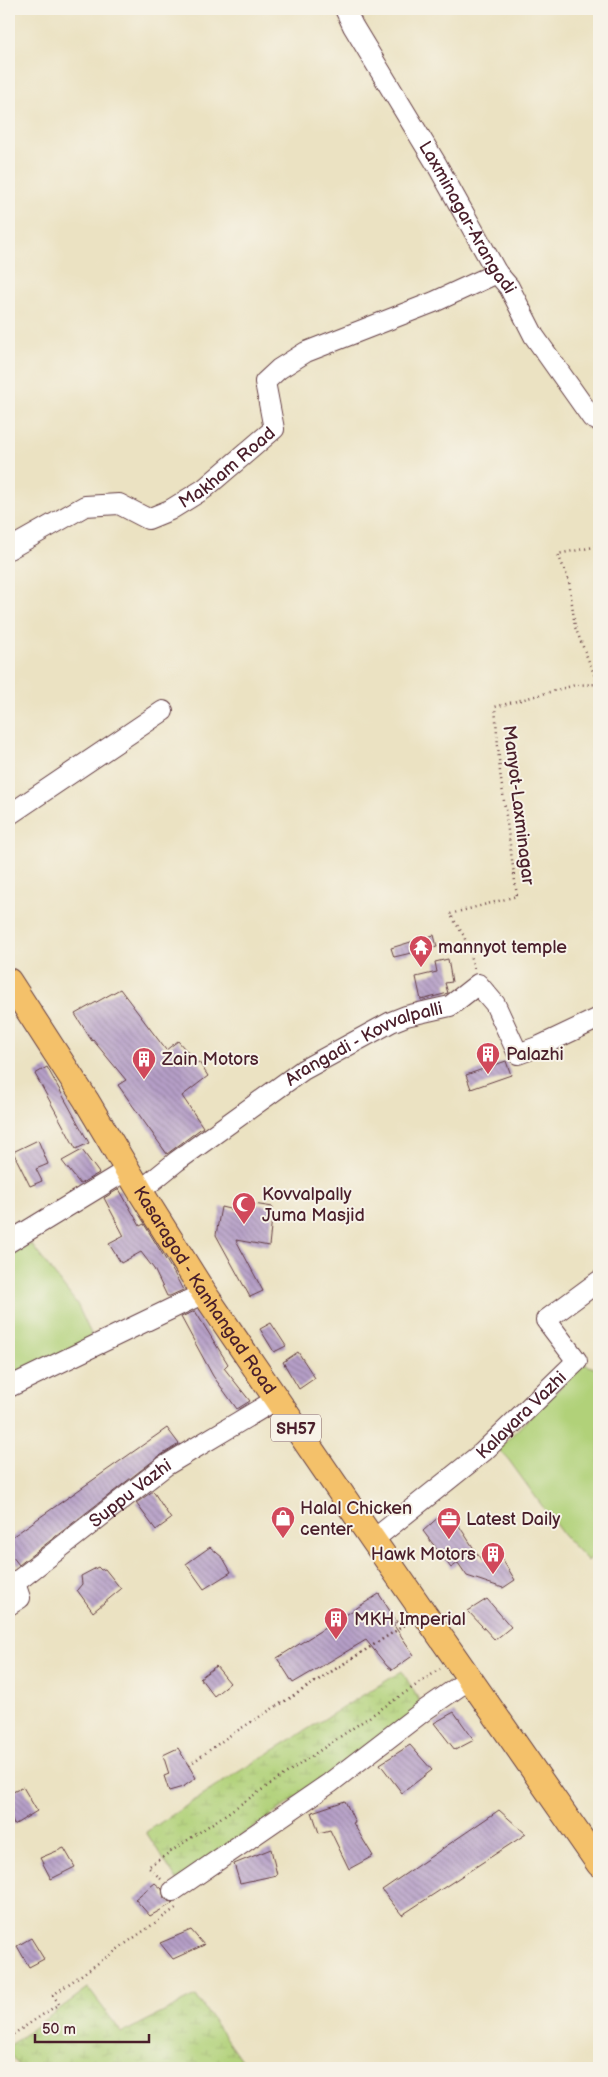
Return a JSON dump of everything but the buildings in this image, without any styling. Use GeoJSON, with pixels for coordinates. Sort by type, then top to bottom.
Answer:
{"type":"FeatureCollection","features":[{"type":"Feature","properties":{"kind":"main road","name":"Kasaragod - Kanhangad Road"},"geometry":{"type":"LineString","coordinates":[[9,981],[86,1100],[127,1170],[204,1293],[373,1540],[599,1864]]}},
{"type":"Feature","properties":{"kind":"street","name":"Laxminagar-Arangadi"},"geometry":{"type":"LineString","coordinates":[[345,9],[353,26],[437,165],[497,273],[509,287],[534,336],[592,418],[599,421]]}},
{"type":"Feature","properties":{"kind":"street","name":"Makham Road"},"geometry":{"type":"LineString","coordinates":[[9,549],[85,506],[118,504],[148,519],[170,510],[204,489],[274,429],[265,382],[279,370],[306,352],[434,302],[497,273]]}},
{"type":"Feature","properties":{"kind":"street"},"geometry":{"type":"LineString","coordinates":[[9,815],[163,711]]}},
{"type":"Feature","properties":{"kind":"street"},"geometry":{"type":"LineString","coordinates":[[478,984],[495,1004],[518,1054],[540,1046],[599,1018]]}},
{"type":"Feature","properties":{"kind":"street","name":"Arangadi - Kovvalpalli"},"geometry":{"type":"LineString","coordinates":[[140,1191],[177,1161],[303,1070],[391,1022],[406,1016],[450,1006],[478,984]]}},
{"type":"Feature","properties":{"kind":"street"},"geometry":{"type":"LineString","coordinates":[[9,1242],[127,1170]]}},
{"type":"Feature","properties":{"kind":"street","name":"Kalayara Vazhi"},"geometry":{"type":"LineString","coordinates":[[373,1540],[483,1452],[577,1361],[546,1320],[599,1281]]}},
{"type":"Feature","properties":{"kind":"street"},"geometry":{"type":"LineString","coordinates":[[9,1387],[204,1293]]}},
{"type":"Feature","properties":{"kind":"street","name":"Suppu Vazhi"},"geometry":{"type":"LineString","coordinates":[[9,1605],[20,1598],[15,1584],[165,1466],[277,1399]]}},
{"type":"Feature","properties":{"kind":"street"},"geometry":{"type":"LineString","coordinates":[[173,1892],[330,1783],[470,1678]]}},
{"type":"Feature","properties":{"kind":"path","name":"Manyot-Laxminagar"},"geometry":{"type":"LineString","coordinates":[[478,984],[464,936],[450,914],[517,896],[500,772],[494,707],[575,685],[598,684],[575,627],[570,581],[558,554],[599,546]]}},
{"type":"Feature","properties":{"kind":"path"},"geometry":{"type":"LineString","coordinates":[[189,1765],[229,1736],[424,1613]]}},
{"type":"Feature","properties":{"kind":"green space"},"geometry":{"type":"Polygon","coordinates":[[[31,1244],[77,1304],[91,1334],[88,1344],[9,1383],[9,1257],[31,1244]]]}},
{"type":"Feature","properties":{"kind":"green space"},"geometry":{"type":"Polygon","coordinates":[[[584,1364],[599,1370],[599,1550],[588,1561],[564,1536],[508,1459],[498,1449],[584,1364]]]}},
{"type":"Feature","properties":{"kind":"green space"},"geometry":{"type":"Polygon","coordinates":[[[402,1671],[423,1707],[178,1882],[146,1832],[235,1774],[402,1671]]]}},
{"type":"Feature","properties":{"kind":"green space"},"geometry":{"type":"Polygon","coordinates":[[[88,1988],[122,2033],[196,1996],[244,2064],[237,2068],[21,2068],[9,2053],[9,2046],[88,1988]]]}},
{"type":"Feature","properties":{"kind":"place","name":"mannyot temple"},"geometry":{"type":"Point","coordinates":[421,968]}},
{"type":"Feature","properties":{"kind":"place","name":"Palazhi"},"geometry":{"type":"Point","coordinates":[488,1075]}},
{"type":"Feature","properties":{"kind":"place","name":"Zain Motors"},"geometry":{"type":"Point","coordinates":[144,1080]}},
{"type":"Feature","properties":{"kind":"place","name":"Kovvalpally Juma Masjid"},"geometry":{"type":"Point","coordinates":[244,1225]}},
{"type":"Feature","properties":{"kind":"place","name":"Halal Chicken center"},"geometry":{"type":"Point","coordinates":[283,1539]}},
{"type":"Feature","properties":{"kind":"place","name":"Latest Daily"},"geometry":{"type":"Point","coordinates":[449,1540]}},
{"type":"Feature","properties":{"kind":"place","name":"Hawk Motors"},"geometry":{"type":"Point","coordinates":[493,1575]}},
{"type":"Feature","properties":{"kind":"place","name":"MKH Imperial"},"geometry":{"type":"Point","coordinates":[336,1640]}}]}
